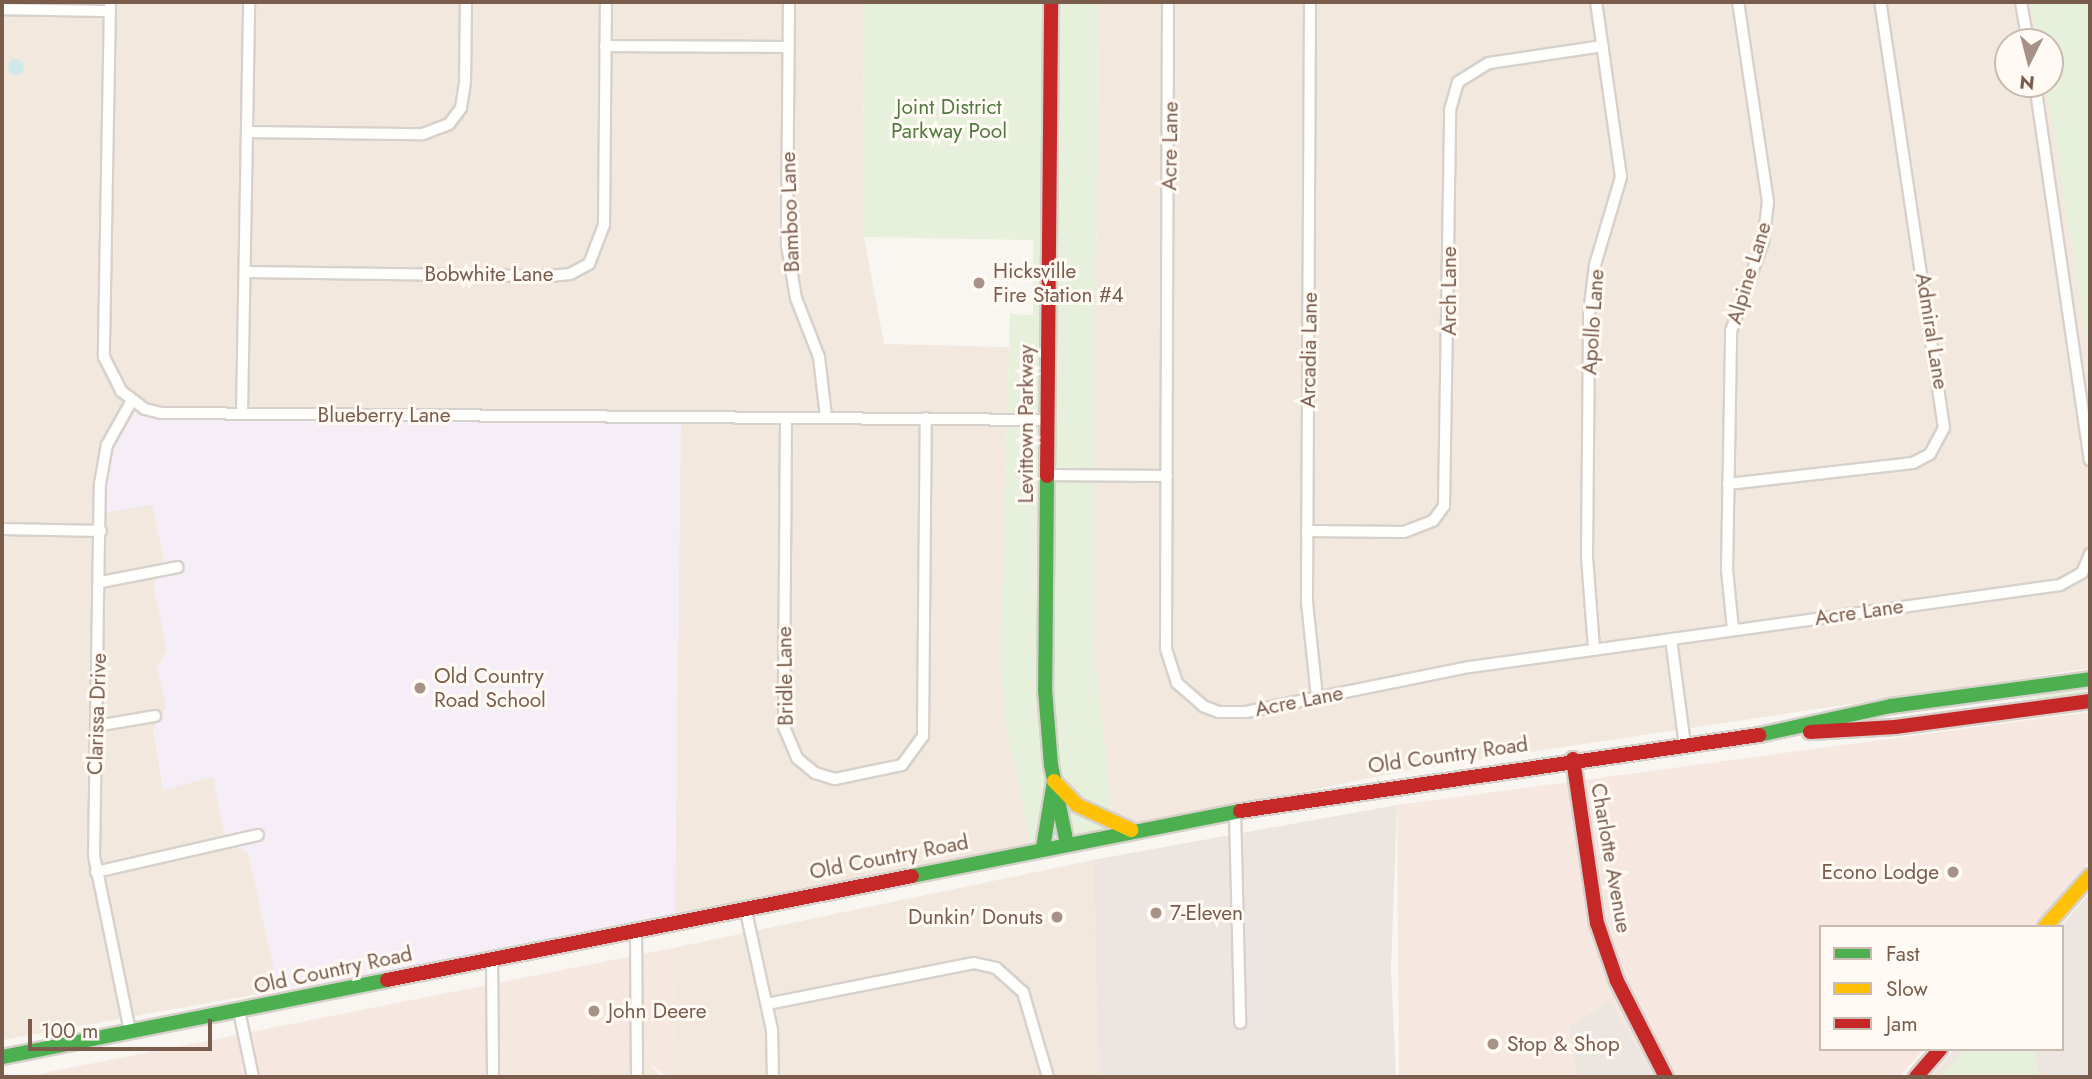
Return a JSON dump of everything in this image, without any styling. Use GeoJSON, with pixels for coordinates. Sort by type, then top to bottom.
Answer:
{"type":"FeatureCollection","features":[{"type":"Feature","properties":{"kind":"main road","name":"Levittown Parkway"},"geometry":{"type":"LineString","coordinates":[[1051,2],[1045,689],[1054,781],[1067,844]]}},
{"type":"Feature","properties":{"kind":"main road","name":"Old Country Road"},"geometry":{"type":"LineString","coordinates":[[1790,731],[1891,706],[2090,679]]}},
{"type":"Feature","properties":{"kind":"main road","name":"Old Country Road"},"geometry":{"type":"LineString","coordinates":[[2,1058],[1131,830],[1380,785],[1790,731],[1895,727],[2090,701]]}},
{"type":"Feature","properties":{"kind":"main road","name":"Charlotte Avenue"},"geometry":{"type":"LineString","coordinates":[[1573,760],[1597,923],[1617,981],[1665,1077]]}},
{"type":"Feature","properties":{"kind":"main road"},"geometry":{"type":"LineString","coordinates":[[1054,781],[1077,805],[1131,830]]}},
{"type":"Feature","properties":{"kind":"main road"},"geometry":{"type":"LineString","coordinates":[[1043,848],[1054,781]]}},
{"type":"Feature","properties":{"kind":"main road"},"geometry":{"type":"LineString","coordinates":[[2047,925],[2090,876]]}},
{"type":"Feature","properties":{"kind":"main road"},"geometry":{"type":"LineString","coordinates":[[1916,1077],[1938,1051]]}},
{"type":"Feature","properties":{"kind":"street"},"geometry":{"type":"LineString","coordinates":[[242,414],[249,2]]}},
{"type":"Feature","properties":{"kind":"street"},"geometry":{"type":"LineString","coordinates":[[247,132],[423,134],[449,124],[461,108],[465,82],[466,2]]}},
{"type":"Feature","properties":{"kind":"street","name":"Bobwhite Lane"},"geometry":{"type":"LineString","coordinates":[[246,272],[550,276],[580,271],[594,257],[603,237],[606,2]]}},
{"type":"Feature","properties":{"kind":"street","name":"Bamboo Lane"},"geometry":{"type":"LineString","coordinates":[[789,2],[787,245],[796,298],[820,357],[826,416]]}},
{"type":"Feature","properties":{"kind":"street","name":"Acre Lane"},"geometry":{"type":"LineString","coordinates":[[1168,2],[1166,649],[1177,683],[1203,706],[1232,713],[1470,667],[2060,585],[2082,573],[2090,554]]}},
{"type":"Feature","properties":{"kind":"street","name":"Arcadia Lane"},"geometry":{"type":"LineString","coordinates":[[1310,2],[1307,602],[1317,697]]}},
{"type":"Feature","properties":{"kind":"street","name":"Apollo Lane"},"geometry":{"type":"LineString","coordinates":[[1594,648],[1587,558],[1589,314],[1595,265],[1621,177],[1596,2]]}},
{"type":"Feature","properties":{"kind":"street","name":"Alpine Lane"},"geometry":{"type":"LineString","coordinates":[[1734,629],[1727,570],[1731,331],[1763,242],[1768,202],[1738,2]]}},
{"type":"Feature","properties":{"kind":"street","name":"Admiral Lane"},"geometry":{"type":"LineString","coordinates":[[1728,484],[1913,464],[1930,454],[1944,428],[1880,2]]}},
{"type":"Feature","properties":{"kind":"street"},"geometry":{"type":"LineString","coordinates":[[2021,2],[2026,28]]}},
{"type":"Feature","properties":{"kind":"street"},"geometry":{"type":"LineString","coordinates":[[2,9],[110,6]]}},
{"type":"Feature","properties":{"kind":"street","name":"Blueberry Lane"},"geometry":{"type":"LineString","coordinates":[[110,6],[104,357],[110,377],[132,401],[161,413],[786,418],[826,416],[1047,420]]}},
{"type":"Feature","properties":{"kind":"street"},"geometry":{"type":"LineString","coordinates":[[605,46],[788,47]]}},
{"type":"Feature","properties":{"kind":"street","name":"Arch Lane"},"geometry":{"type":"LineString","coordinates":[[1307,531],[1404,532],[1433,521],[1444,506],[1450,110],[1458,82],[1489,63],[1603,46]]}},
{"type":"Feature","properties":{"kind":"street"},"geometry":{"type":"LineString","coordinates":[[2037,98],[2090,460]]}},
{"type":"Feature","properties":{"kind":"street","name":"Clarissa Drive"},"geometry":{"type":"LineString","coordinates":[[130,1031],[96,872],[96,726],[103,458],[113,429],[132,401]]}},
{"type":"Feature","properties":{"kind":"street","name":"Bridle Lane"},"geometry":{"type":"LineString","coordinates":[[786,418],[784,727],[797,758],[815,773],[835,779],[902,765],[923,736],[926,418]]}},
{"type":"Feature","properties":{"kind":"street"},"geometry":{"type":"LineString","coordinates":[[1047,475],[1167,476]]}},
{"type":"Feature","properties":{"kind":"street"},"geometry":{"type":"LineString","coordinates":[[2,529],[100,531]]}},
{"type":"Feature","properties":{"kind":"street"},"geometry":{"type":"LineString","coordinates":[[101,582],[178,567]]}},
{"type":"Feature","properties":{"kind":"street"},"geometry":{"type":"LineString","coordinates":[[1671,639],[1685,745]]}},
{"type":"Feature","properties":{"kind":"street"},"geometry":{"type":"LineString","coordinates":[[96,726],[155,716]]}},
{"type":"Feature","properties":{"kind":"street"},"geometry":{"type":"LineString","coordinates":[[1236,811],[1241,1023]]}},
{"type":"Feature","properties":{"kind":"street"},"geometry":{"type":"LineString","coordinates":[[96,872],[258,835]]}},
{"type":"Feature","properties":{"kind":"street"},"geometry":{"type":"LineString","coordinates":[[746,907],[767,1004],[773,1077]]}},
{"type":"Feature","properties":{"kind":"street"},"geometry":{"type":"LineString","coordinates":[[636,930],[637,1077]]}},
{"type":"Feature","properties":{"kind":"street"},"geometry":{"type":"LineString","coordinates":[[492,957],[493,1077]]}},
{"type":"Feature","properties":{"kind":"street"},"geometry":{"type":"LineString","coordinates":[[767,1004],[974,963],[996,968],[1023,992],[1048,1077]]}},
{"type":"Feature","properties":{"kind":"street"},"geometry":{"type":"LineString","coordinates":[[239,1012],[253,1077]]}},
{"type":"Feature","properties":{"kind":"shaded area"},"geometry":{"type":"Polygon","coordinates":[[[2,2],[863,2],[864,237],[884,344],[1009,347],[1000,656],[1005,720],[1032,848],[675,919],[2,1040],[2,2]]]}},
{"type":"Feature","properties":{"kind":"shaded area"},"geometry":{"type":"Polygon","coordinates":[[[1098,2],[2031,2],[2036,28],[1994,28],[1994,98],[2048,98],[2086,318],[2090,364],[2090,668],[1410,770],[1114,830],[1094,647],[1098,2]]]}},
{"type":"Feature","properties":{"kind":"shaded area","name":"Old Country Road School"},"geometry":{"type":"Polygon","coordinates":[[[132,403],[143,411],[681,418],[675,919],[281,1001],[248,853],[225,840],[213,777],[163,790],[153,730],[166,706],[157,669],[167,650],[153,585],[165,563],[152,505],[104,513],[106,459],[132,403]]]}},
{"type":"Feature","properties":{"kind":"shaded area"},"geometry":{"type":"Polygon","coordinates":[[[2090,712],[2088,863],[2034,925],[1819,925],[1819,1051],[1922,1051],[1899,1077],[1655,1077],[1610,1001],[1569,1026],[1576,1077],[1399,1077],[1397,805],[2090,712]]]}},
{"type":"Feature","properties":{"kind":"shaded area"},"geometry":{"type":"Polygon","coordinates":[[[1397,805],[1391,969],[1396,1077],[1099,1077],[1093,860],[1397,805]]]}},
{"type":"Feature","properties":{"kind":"shaded area"},"geometry":{"type":"Polygon","coordinates":[[[1093,860],[1099,1077],[667,1077],[674,1059],[673,948],[1093,860]]]}},
{"type":"Feature","properties":{"kind":"shaded area"},"geometry":{"type":"Polygon","coordinates":[[[2090,893],[2090,1077],[1930,1077],[1953,1051],[2064,1051],[2064,925],[2062,925],[2090,893]]]}},
{"type":"Feature","properties":{"kind":"shaded area"},"geometry":{"type":"Polygon","coordinates":[[[673,948],[674,1059],[667,1077],[649,1063],[575,1077],[24,1077],[673,948]]]}},
{"type":"Feature","properties":{"kind":"shaded area"},"geometry":{"type":"Polygon","coordinates":[[[1610,1001],[1655,1077],[1576,1077],[1569,1026],[1610,1001]]]}},
{"type":"Feature","properties":{"kind":"shaded area"},"geometry":{"type":"Polygon","coordinates":[[[649,1063],[661,1077],[575,1077],[649,1063]]]}},
{"type":"Feature","properties":{"kind":"green space","name":"Joint District Parkway Pool"},"geometry":{"type":"Polygon","coordinates":[[[863,2],[1098,2],[1094,647],[1114,830],[1032,848],[1005,720],[1000,656],[1010,314],[1033,315],[1033,240],[864,237],[863,2]]]}},
{"type":"Feature","properties":{"kind":"green space"},"geometry":{"type":"Polygon","coordinates":[[[2031,2],[2090,2],[2090,364],[2048,98],[2064,98],[2064,28],[2036,28],[2031,2]]]}},
{"type":"Feature","properties":{"kind":"green space"},"geometry":{"type":"Polygon","coordinates":[[[2090,686],[2090,693],[2014,700],[2090,686]]]}},
{"type":"Feature","properties":{"kind":"green space"},"geometry":{"type":"Polygon","coordinates":[[[1963,1051],[2034,1051],[2039,1077],[1941,1077],[1963,1051]]]}},
{"type":"Feature","properties":{"kind":"water"},"geometry":{"type":"Polygon","coordinates":[[[16,59],[24,67],[16,75],[8,67],[16,59]]]}},
{"type":"Feature","properties":{"kind":"traffic: fast"},"geometry":{"type":"LineString","coordinates":[[1047,476],[1045,689],[1051,765],[1067,844]]}},
{"type":"Feature","properties":{"kind":"traffic: fast"},"geometry":{"type":"LineString","coordinates":[[1759,735],[1891,706],[2090,679]]}},
{"type":"Feature","properties":{"kind":"traffic: fast"},"geometry":{"type":"LineString","coordinates":[[1043,848],[1054,781]]}},
{"type":"Feature","properties":{"kind":"traffic: fast"},"geometry":{"type":"LineString","coordinates":[[912,876],[1240,811]]}},
{"type":"Feature","properties":{"kind":"traffic: fast"},"geometry":{"type":"LineString","coordinates":[[2,1057],[387,980]]}},
{"type":"Feature","properties":{"kind":"traffic: slow"},"geometry":{"type":"LineString","coordinates":[[1054,781],[1077,805],[1131,830]]}},
{"type":"Feature","properties":{"kind":"traffic: slow"},"geometry":{"type":"LineString","coordinates":[[2047,925],[2090,876]]}},
{"type":"Feature","properties":{"kind":"traffic: jam"},"geometry":{"type":"LineString","coordinates":[[1047,476],[1051,2]]}},
{"type":"Feature","properties":{"kind":"traffic: jam"},"geometry":{"type":"LineString","coordinates":[[1810,732],[1895,727],[2090,701]]}},
{"type":"Feature","properties":{"kind":"traffic: jam"},"geometry":{"type":"LineString","coordinates":[[1240,811],[1759,735]]}},
{"type":"Feature","properties":{"kind":"traffic: jam"},"geometry":{"type":"LineString","coordinates":[[1573,759],[1597,923],[1617,981],[1666,1077]]}},
{"type":"Feature","properties":{"kind":"traffic: jam"},"geometry":{"type":"LineString","coordinates":[[387,980],[912,876]]}},
{"type":"Feature","properties":{"kind":"traffic: jam"},"geometry":{"type":"LineString","coordinates":[[1916,1077],[1938,1051]]}},
{"type":"Feature","properties":{"kind":"place","name":"Hicksville Fire Station #4"},"geometry":{"type":"Point","coordinates":[979,283]}},
{"type":"Feature","properties":{"kind":"place","name":"Old Country Road School"},"geometry":{"type":"Point","coordinates":[420,688]}},
{"type":"Feature","properties":{"kind":"place","name":"Econo Lodge"},"geometry":{"type":"Point","coordinates":[1953,872]}},
{"type":"Feature","properties":{"kind":"place","name":"7-Eleven"},"geometry":{"type":"Point","coordinates":[1156,913]}},
{"type":"Feature","properties":{"kind":"place","name":"Dunkin' Donuts"},"geometry":{"type":"Point","coordinates":[1057,917]}},
{"type":"Feature","properties":{"kind":"place","name":"John Deere"},"geometry":{"type":"Point","coordinates":[594,1011]}},
{"type":"Feature","properties":{"kind":"place","name":"Stop & Shop"},"geometry":{"type":"Point","coordinates":[1493,1044]}}]}
